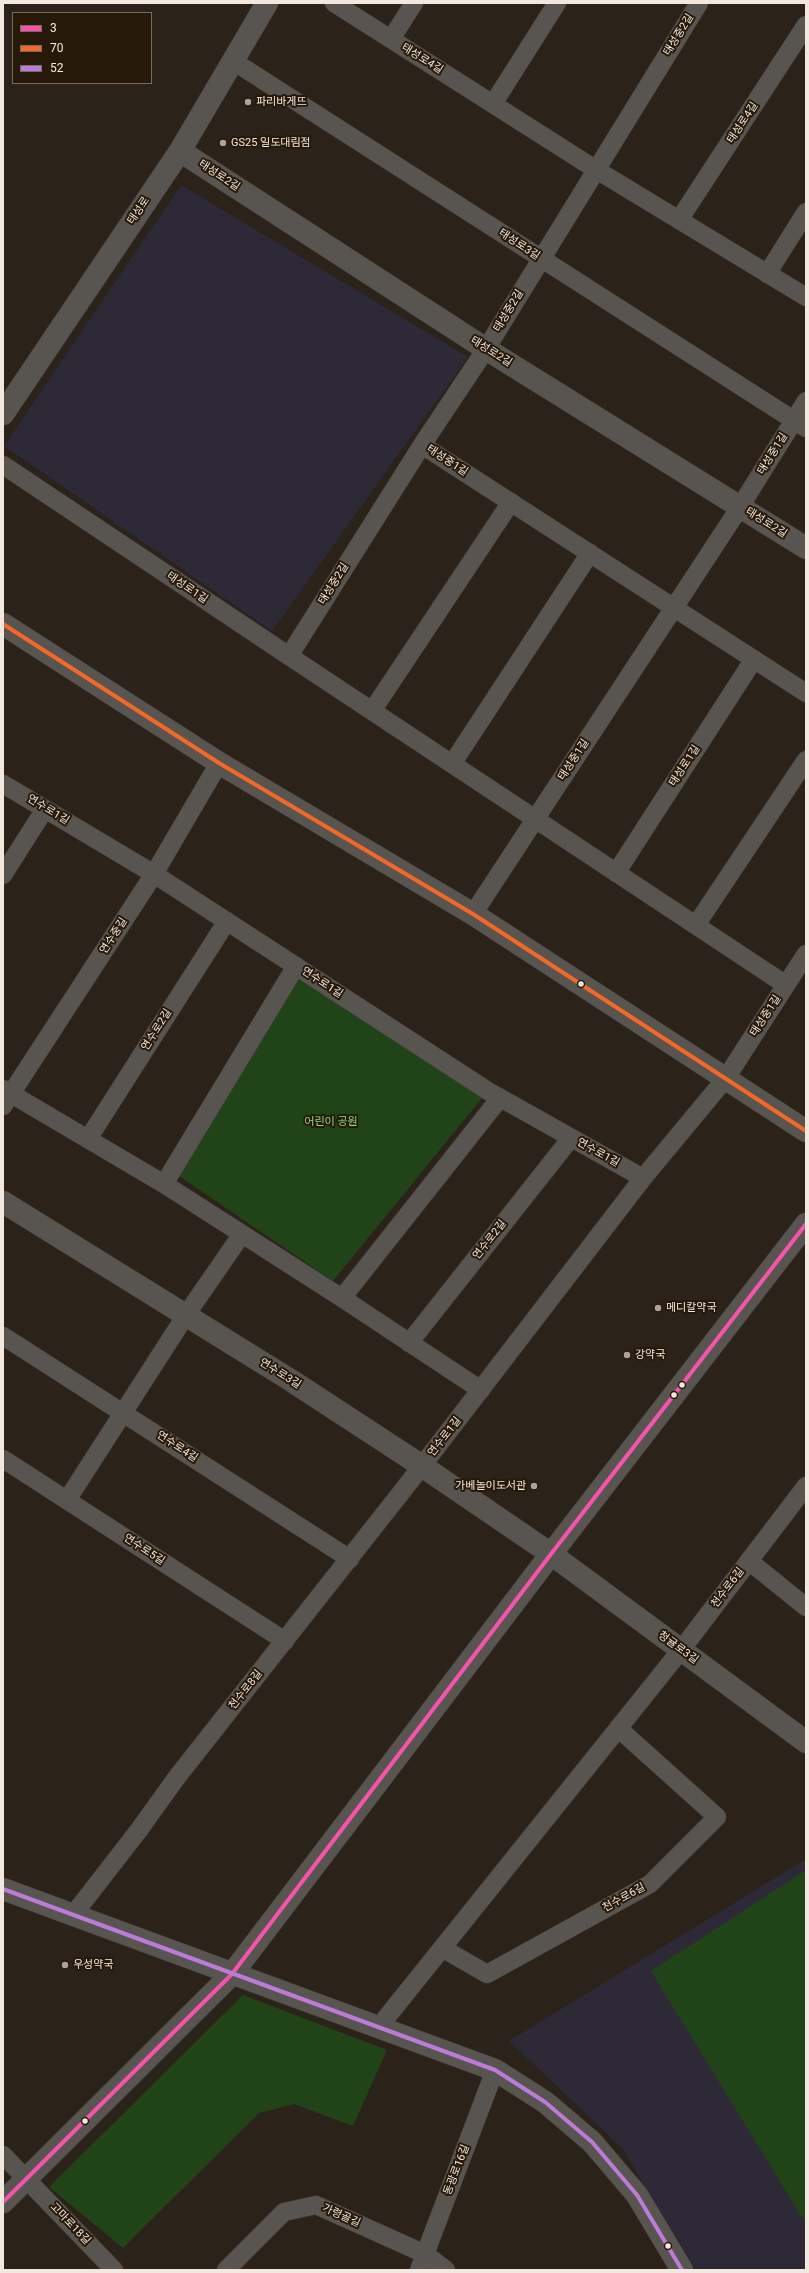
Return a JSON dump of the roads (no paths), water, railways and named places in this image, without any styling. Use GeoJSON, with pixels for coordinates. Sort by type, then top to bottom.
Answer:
{"type":"FeatureCollection","features":[{"type":"Feature","properties":{"kind":"street","name":"태성로"},"geometry":{"type":"LineString","coordinates":[[3,414],[180,151],[267,3]]}},
{"type":"Feature","properties":{"kind":"street","name":"태성로4길"},"geometry":{"type":"LineString","coordinates":[[334,3],[595,169],[806,297]]}},
{"type":"Feature","properties":{"kind":"street","name":"태성로4길"},"geometry":{"type":"LineString","coordinates":[[391,39],[414,3]]}},
{"type":"Feature","properties":{"kind":"street"},"geometry":{"type":"LineString","coordinates":[[493,104],[557,3]]}},
{"type":"Feature","properties":{"kind":"street","name":"태성중2길"},"geometry":{"type":"LineString","coordinates":[[289,656],[422,444],[486,349],[595,169],[700,3]]}},
{"type":"Feature","properties":{"kind":"street","name":"태성로4길"},"geometry":{"type":"LineString","coordinates":[[679,220],[806,25]]}},
{"type":"Feature","properties":{"kind":"street","name":"태성로3길"},"geometry":{"type":"LineString","coordinates":[[233,61],[800,424]]}},
{"type":"Feature","properties":{"kind":"street","name":"태성로2길"},"geometry":{"type":"LineString","coordinates":[[180,151],[486,349],[806,548]]}},
{"type":"Feature","properties":{"kind":"street"},"geometry":{"type":"LineString","coordinates":[[768,274],[806,212]]}},
{"type":"Feature","properties":{"kind":"street","name":"태성중1길"},"geometry":{"type":"LineString","coordinates":[[473,914],[740,507],[800,424],[806,402]]}},
{"type":"Feature","properties":{"kind":"street","name":"태성중1길"},"geometry":{"type":"LineString","coordinates":[[422,444],[674,607]]}},
{"type":"Feature","properties":{"kind":"street","name":"태성로1길"},"geometry":{"type":"LineString","coordinates":[[3,465],[372,712],[786,985]]}},
{"type":"Feature","properties":{"kind":"street"},"geometry":{"type":"LineString","coordinates":[[372,712],[511,502]]}},
{"type":"Feature","properties":{"kind":"street"},"geometry":{"type":"LineString","coordinates":[[452,764],[590,553]]}},
{"type":"Feature","properties":{"kind":"street"},"geometry":{"type":"LineString","coordinates":[[674,607],[806,693]]}},
{"type":"Feature","properties":{"kind":"street"},"geometry":{"type":"LineString","coordinates":[[3,624],[219,763],[473,914],[806,1131]]}},
{"type":"Feature","properties":{"kind":"street","name":"태성로1길"},"geometry":{"type":"LineString","coordinates":[[616,873],[754,659]]}},
{"type":"Feature","properties":{"kind":"street"},"geometry":{"type":"LineString","coordinates":[[696,925],[806,760]]}},
{"type":"Feature","properties":{"kind":"street","name":"연수중길"},"geometry":{"type":"LineString","coordinates":[[6,1096],[154,874],[219,763]]}},
{"type":"Feature","properties":{"kind":"street","name":"연수로1길"},"geometry":{"type":"LineString","coordinates":[[3,784],[154,874],[500,1098],[643,1178]]}},
{"type":"Feature","properties":{"kind":"street"},"geometry":{"type":"LineString","coordinates":[[3,875],[45,809]]}},
{"type":"Feature","properties":{"kind":"street","name":"연수로2길"},"geometry":{"type":"LineString","coordinates":[[88,1139],[227,921]]}},
{"type":"Feature","properties":{"kind":"street","name":"태성중1길"},"geometry":{"type":"LineString","coordinates":[[726,1078],[806,954]]}},
{"type":"Feature","properties":{"kind":"street"},"geometry":{"type":"LineString","coordinates":[[164,1184],[296,966]]}},
{"type":"Feature","properties":{"kind":"street","name":"연수로1길"},"geometry":{"type":"LineString","coordinates":[[422,1466],[643,1178],[726,1078]]}},
{"type":"Feature","properties":{"kind":"street"},"geometry":{"type":"LineString","coordinates":[[6,1096],[88,1139],[164,1184],[342,1298],[481,1390]]}},
{"type":"Feature","properties":{"kind":"street"},"geometry":{"type":"LineString","coordinates":[[342,1298],[500,1098]]}},
{"type":"Feature","properties":{"kind":"street","name":"연수로2길"},"geometry":{"type":"LineString","coordinates":[[409,1343],[571,1138]]}},
{"type":"Feature","properties":{"kind":"street","name":"연수로3길"},"geometry":{"type":"LineString","coordinates":[[3,1202],[186,1315],[422,1466],[551,1554]]}},
{"type":"Feature","properties":{"kind":"street"},"geometry":{"type":"LineString","coordinates":[[3,2202],[232,1974],[551,1554],[806,1224]]}},
{"type":"Feature","properties":{"kind":"street"},"geometry":{"type":"LineString","coordinates":[[67,1500],[186,1315],[242,1234]]}},
{"type":"Feature","properties":{"kind":"street","name":"연수로4길"},"geometry":{"type":"LineString","coordinates":[[3,1336],[350,1559]]}},
{"type":"Feature","properties":{"kind":"street","name":"연수로5길"},"geometry":{"type":"LineString","coordinates":[[3,1459],[285,1641]]}},
{"type":"Feature","properties":{"kind":"street","name":"천수로8길"},"geometry":{"type":"LineString","coordinates":[[73,1915],[139,1830],[177,1777],[422,1466]]}},
{"type":"Feature","properties":{"kind":"street","name":"천수로6길"},"geometry":{"type":"LineString","coordinates":[[378,2028],[681,1650],[806,1486]]}},
{"type":"Feature","properties":{"kind":"street","name":"청귤로3길"},"geometry":{"type":"LineString","coordinates":[[551,1554],[806,1742]]}},
{"type":"Feature","properties":{"kind":"street","name":"천수로6길"},"geometry":{"type":"LineString","coordinates":[[748,1561],[806,1607]]}},
{"type":"Feature","properties":{"kind":"street","name":"천수로6길"},"geometry":{"type":"LineString","coordinates":[[442,1948],[487,1974],[650,1884],[717,1817],[618,1728]]}},
{"type":"Feature","properties":{"kind":"street"},"geometry":{"type":"LineString","coordinates":[[3,1889],[495,2070],[545,2102],[592,2142],[637,2195],[682,2270]]}},
{"type":"Feature","properties":{"kind":"street","name":"동광로16길"},"geometry":{"type":"LineString","coordinates":[[422,2262],[495,2070]]}},
{"type":"Feature","properties":{"kind":"street","name":"고마로18길"},"geometry":{"type":"LineString","coordinates":[[3,2155],[114,2270]]}},
{"type":"Feature","properties":{"kind":"street","name":"가령골길"},"geometry":{"type":"LineString","coordinates":[[226,2270],[284,2212],[316,2205],[422,2262],[446,2270]]}},
{"type":"Feature","properties":{"kind":"place","name":"파리바게뜨"},"geometry":{"type":"Point","coordinates":[248,102]}},
{"type":"Feature","properties":{"kind":"place","name":"GS25 일도대림점"},"geometry":{"type":"Point","coordinates":[223,143]}},
{"type":"Feature","properties":{"kind":"place","name":"메디칼약국"},"geometry":{"type":"Point","coordinates":[658,1308]}},
{"type":"Feature","properties":{"kind":"place","name":"강약국"},"geometry":{"type":"Point","coordinates":[627,1355]}},
{"type":"Feature","properties":{"kind":"place","name":"가베놀이도서관"},"geometry":{"type":"Point","coordinates":[534,1486]}},
{"type":"Feature","properties":{"kind":"place","name":"우성약국"},"geometry":{"type":"Point","coordinates":[65,1965]}},
{"type":"Feature","properties":{"kind":"park label","name":"어린이 공원"},"geometry":{"type":"Point","coordinates":[331,1122]}}]}
